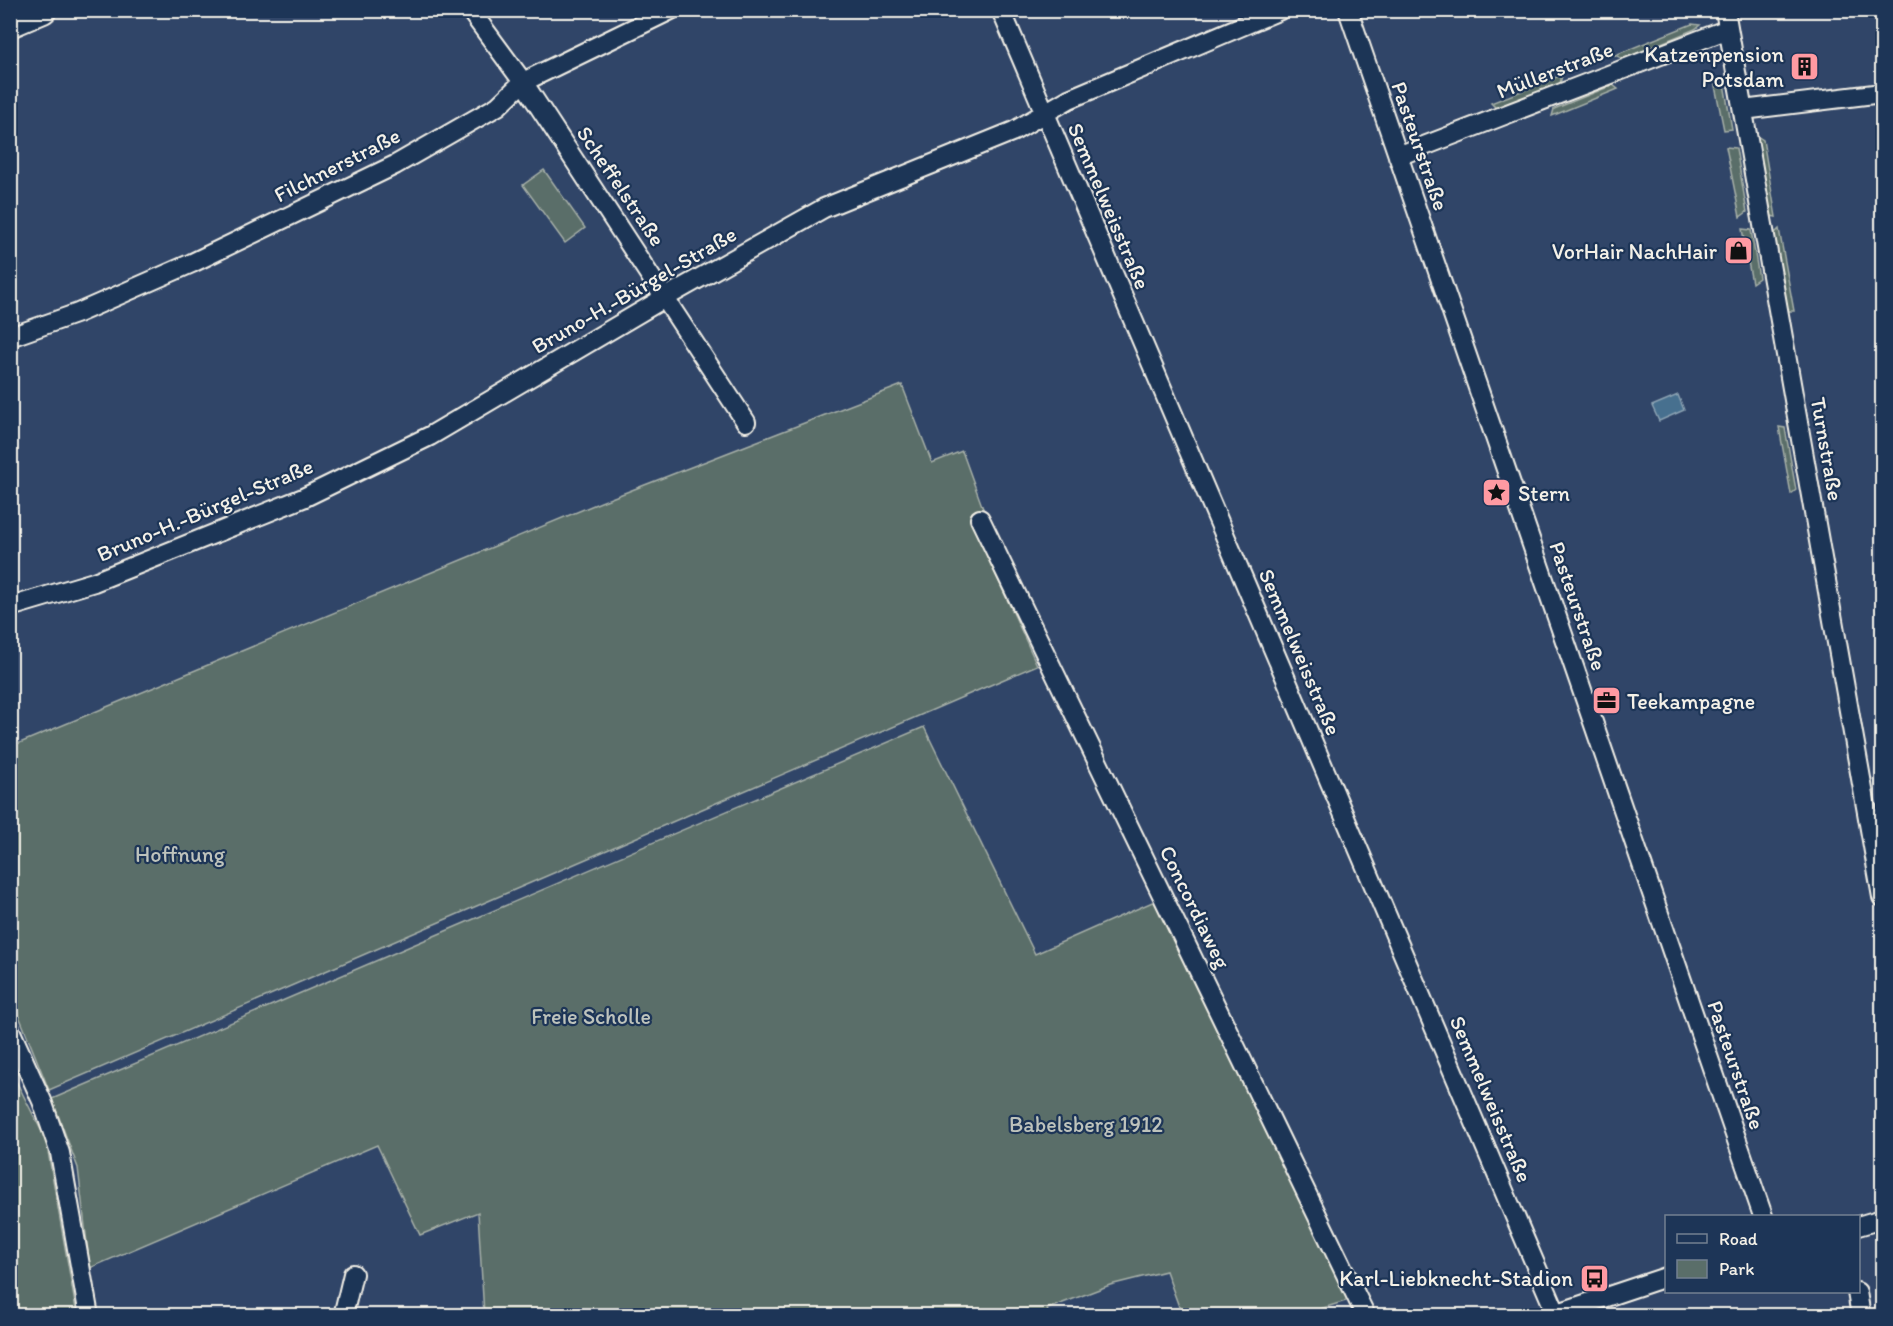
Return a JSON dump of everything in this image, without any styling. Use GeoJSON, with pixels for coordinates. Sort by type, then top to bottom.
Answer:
{"type":"FeatureCollection","features":[{"type":"Feature","properties":{"kind":"street"},"geometry":{"type":"LineString","coordinates":[[10,24],[43,10]]}},
{"type":"Feature","properties":{"kind":"street","name":"Scheffelstraße"},"geometry":{"type":"LineString","coordinates":[[470,10],[523,82],[747,422]]}},
{"type":"Feature","properties":{"kind":"street","name":"Filchnerstraße"},"geometry":{"type":"LineString","coordinates":[[10,337],[78,313],[192,263],[395,165],[498,106],[523,82],[671,10]]}},
{"type":"Feature","properties":{"kind":"street","name":"Semmelweisstraße"},"geometry":{"type":"LineString","coordinates":[[1001,10],[1553,1314]]}},
{"type":"Feature","properties":{"kind":"street","name":"Bruno-H.-Bürgel-Straße"},"geometry":{"type":"LineString","coordinates":[[10,607],[94,582],[303,498],[430,436],[666,297],[824,208],[1014,131],[1069,99],[1280,10]]}},
{"type":"Feature","properties":{"kind":"street","name":"Pasteurstraße"},"geometry":{"type":"LineString","coordinates":[[1348,10],[1763,1215]]}},
{"type":"Feature","properties":{"kind":"street","name":"Turnstraße"},"geometry":{"type":"LineString","coordinates":[[1725,10],[1882,897]]}},
{"type":"Feature","properties":{"kind":"street","name":"Müllerstraße"},"geometry":{"type":"LineString","coordinates":[[1398,156],[1728,29]]}},
{"type":"Feature","properties":{"kind":"street"},"geometry":{"type":"LineString","coordinates":[[1743,110],[1882,93]]}},
{"type":"Feature","properties":{"kind":"street","name":"Concordiaweg"},"geometry":{"type":"LineString","coordinates":[[980,519],[1366,1316]]}},
{"type":"Feature","properties":{"kind":"street"},"geometry":{"type":"LineString","coordinates":[[10,1030],[42,1101],[60,1153],[89,1316]]}},
{"type":"Feature","properties":{"kind":"street"},"geometry":{"type":"LineString","coordinates":[[1860,1225],[1882,1219]]}},
{"type":"Feature","properties":{"kind":"street"},"geometry":{"type":"LineString","coordinates":[[343,1316],[353,1274]]}},
{"type":"Feature","properties":{"kind":"street"},"geometry":{"type":"LineString","coordinates":[[1553,1314],[1665,1277]]}},
{"type":"Feature","properties":{"kind":"street"},"geometry":{"type":"LineString","coordinates":[[1857,1293],[1861,1316]]}},
{"type":"Feature","properties":{"kind":"green space"},"geometry":{"type":"Polygon","coordinates":[[[1692,24],[1700,25],[1623,59],[1615,55],[1692,24]]]}},
{"type":"Feature","properties":{"kind":"green space"},"geometry":{"type":"Polygon","coordinates":[[[1562,75],[1560,84],[1497,109],[1491,103],[1562,75]]]}},
{"type":"Feature","properties":{"kind":"green space"},"geometry":{"type":"Polygon","coordinates":[[[1723,78],[1732,129],[1724,130],[1714,81],[1723,78]]]}},
{"type":"Feature","properties":{"kind":"green space"},"geometry":{"type":"Polygon","coordinates":[[[1613,85],[1618,89],[1552,116],[1554,109],[1613,85]]]}},
{"type":"Feature","properties":{"kind":"green space"},"geometry":{"type":"Polygon","coordinates":[[[1757,136],[1763,140],[1776,217],[1771,216],[1757,136]]]}},
{"type":"Feature","properties":{"kind":"green space"},"geometry":{"type":"Polygon","coordinates":[[[1726,147],[1736,148],[1747,212],[1740,217],[1726,147]]]}},
{"type":"Feature","properties":{"kind":"green space"},"geometry":{"type":"Polygon","coordinates":[[[544,170],[585,228],[565,243],[523,185],[544,170]]]}},
{"type":"Feature","properties":{"kind":"green space"},"geometry":{"type":"Polygon","coordinates":[[[1742,229],[1751,230],[1759,278],[1752,283],[1742,229]]]}},
{"type":"Feature","properties":{"kind":"green space"},"geometry":{"type":"Polygon","coordinates":[[[1779,229],[1794,311],[1787,311],[1774,234],[1779,229]]]}},
{"type":"Feature","properties":{"kind":"green space","name":"Hoffnung"},"geometry":{"type":"Polygon","coordinates":[[[902,385],[932,463],[962,451],[985,514],[971,520],[1037,665],[49,1090],[11,996],[10,747],[601,502],[902,385]]]}},
{"type":"Feature","properties":{"kind":"green space"},"geometry":{"type":"Polygon","coordinates":[[[1779,427],[1785,428],[1796,490],[1791,494],[1779,427]]]}},
{"type":"Feature","properties":{"kind":"green space"},"geometry":{"type":"Polygon","coordinates":[[[924,727],[1035,954],[1157,900],[1352,1299],[1301,1315],[1182,1315],[1166,1271],[1110,1285],[1047,1309],[1049,1315],[484,1315],[478,1212],[420,1235],[377,1145],[90,1268],[78,1168],[52,1099],[924,727]]]}},
{"type":"Feature","properties":{"kind":"green space"},"geometry":{"type":"Polygon","coordinates":[[[10,1069],[46,1140],[77,1315],[11,1315],[10,1069]]]}},
{"type":"Feature","properties":{"kind":"water"},"geometry":{"type":"Polygon","coordinates":[[[1678,395],[1684,410],[1659,421],[1652,406],[1678,395]]]}},
{"type":"Feature","properties":{"kind":"place","name":"Katzenpension Potsdam"},"geometry":{"type":"Point","coordinates":[1805,67]}},
{"type":"Feature","properties":{"kind":"place","name":"VorHair NachHair"},"geometry":{"type":"Point","coordinates":[1738,251]}},
{"type":"Feature","properties":{"kind":"place","name":"Stern"},"geometry":{"type":"Point","coordinates":[1497,493]}},
{"type":"Feature","properties":{"kind":"place","name":"Teekampagne"},"geometry":{"type":"Point","coordinates":[1606,701]}},
{"type":"Feature","properties":{"kind":"place","name":"Karl-Liebknecht-Stadion"},"geometry":{"type":"Point","coordinates":[1594,1278]}},
{"type":"Feature","properties":{"kind":"park label","name":"Freie Scholle"},"geometry":{"type":"Point","coordinates":[591,1016]}},
{"type":"Feature","properties":{"kind":"park label","name":"Babelsberg 1912"},"geometry":{"type":"Point","coordinates":[1086,1124]}}]}
